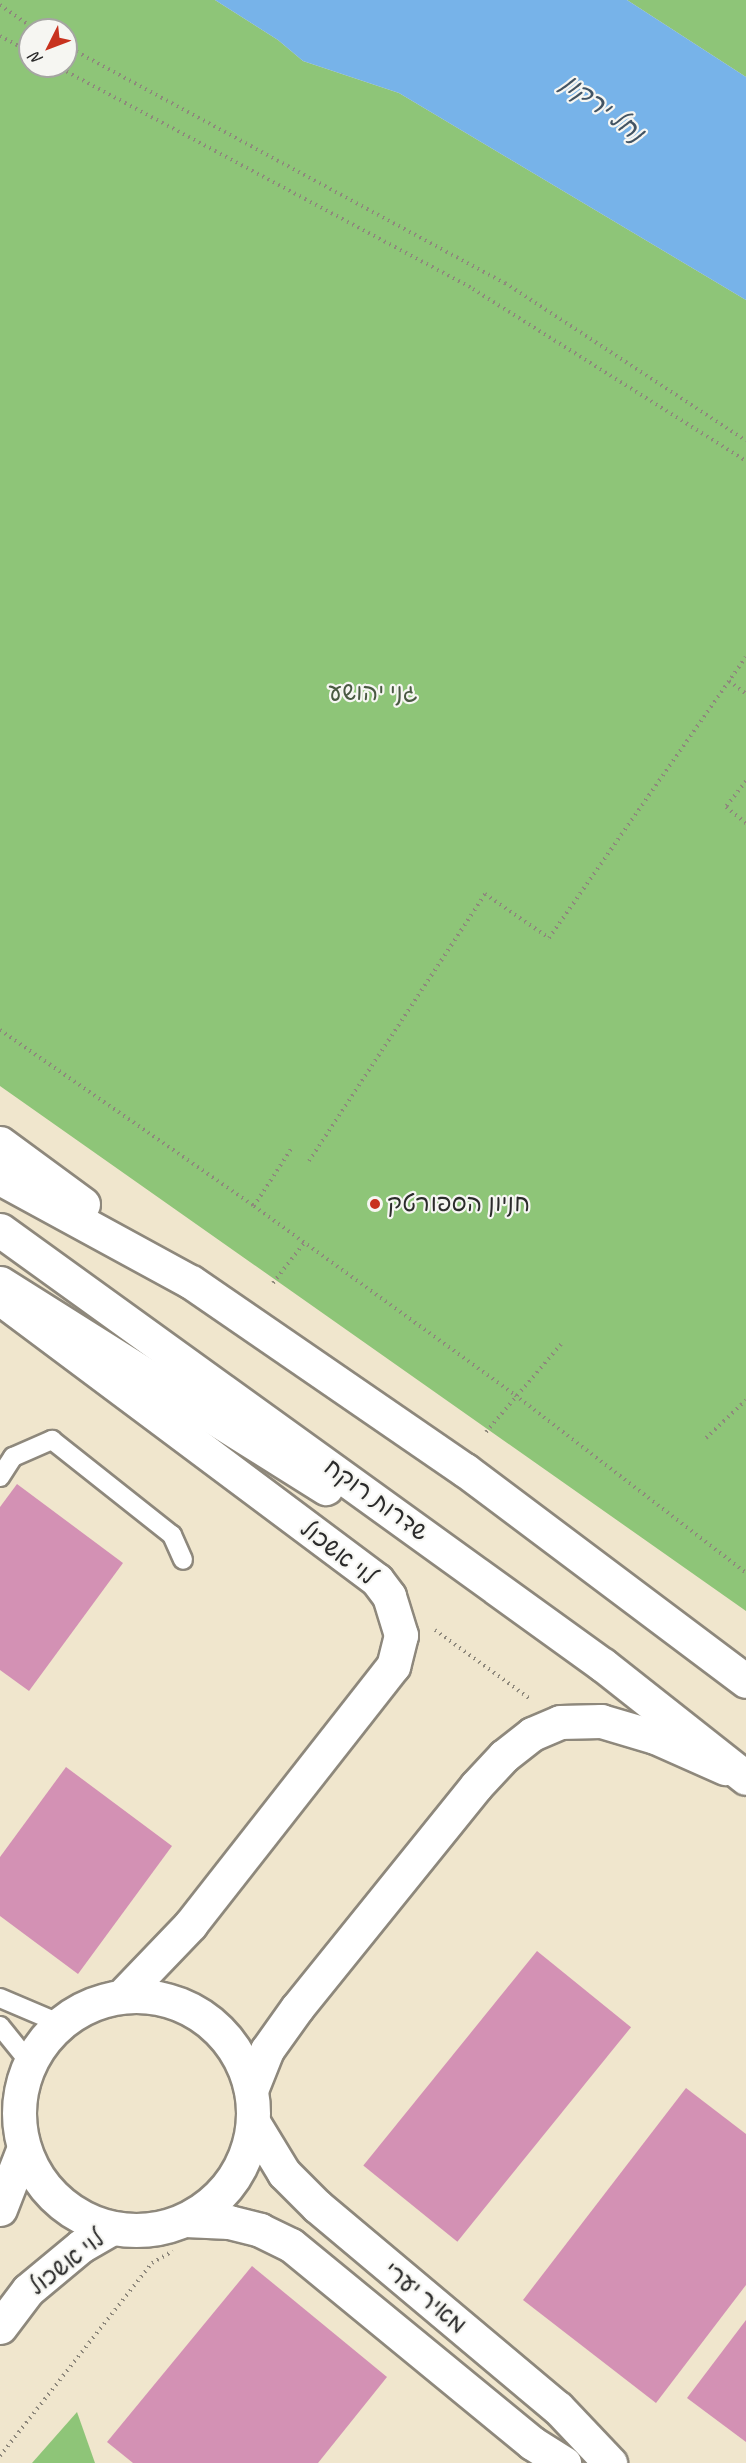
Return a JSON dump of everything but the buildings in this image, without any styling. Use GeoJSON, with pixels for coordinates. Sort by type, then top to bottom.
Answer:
{"type":"FeatureCollection","features":[{"type":"Feature","properties":{"kind":"street"},"geometry":{"type":"LineString","coordinates":[[0,1143],[191,1282],[465,1470],[746,1681]]}},
{"type":"Feature","properties":{"kind":"street"},"geometry":{"type":"LineString","coordinates":[[0,1178],[191,1282]]}},
{"type":"Feature","properties":{"kind":"street","name":"שדרות רוקח"},"geometry":{"type":"LineString","coordinates":[[0,1230],[603,1665],[744,1777]]}},
{"type":"Feature","properties":{"kind":"street"},"geometry":{"type":"LineString","coordinates":[[0,1283],[603,1665]]}},
{"type":"Feature","properties":{"kind":"street","name":"לוי אשכול"},"geometry":{"type":"LineString","coordinates":[[0,1298],[377,1580],[389,1596],[401,1635],[393,1666],[191,1924],[123,1995]]}},
{"type":"Feature","properties":{"kind":"street"},"geometry":{"type":"LineString","coordinates":[[123,1995],[89,2004],[59,2023],[37,2049],[22,2080],[17,2115],[23,2150],[37,2177],[58,2201],[83,2218],[112,2228],[149,2230],[185,2220],[212,2204],[233,2180],[247,2152],[252,2106],[267,2050],[297,2008],[476,1786],[504,1756],[532,1734],[560,1722],[601,1721],[655,1737],[744,1777]]}},
{"type":"Feature","properties":{"kind":"street","name":"מאיר יערי"},"geometry":{"type":"LineString","coordinates":[[123,1995],[158,1997],[200,2016],[219,2030],[239,2058],[252,2106],[284,2173],[317,2206],[558,2408],[595,2457]]}},
{"type":"Feature","properties":{"kind":"street"},"geometry":{"type":"LineString","coordinates":[[0,2209],[23,2150]]}},
{"type":"Feature","properties":{"kind":"street","name":"מאיר יערי"},"geometry":{"type":"LineString","coordinates":[[185,2220],[229,2222],[260,2230],[291,2245],[532,2443],[564,2463]]}},
{"type":"Feature","properties":{"kind":"street","name":"לוי אשכול"},"geometry":{"type":"LineString","coordinates":[[0,2327],[28,2290],[81,2246],[112,2228]]}},
{"type":"Feature","properties":{"kind":"street"},"geometry":{"type":"LineString","coordinates":[[426,2355],[453,2321]]}},
{"type":"Feature","properties":{"kind":"lane"},"geometry":{"type":"LineString","coordinates":[[0,1477],[13,1457],[52,1440],[172,1535],[183,1560]]}},
{"type":"Feature","properties":{"kind":"lane"},"geometry":{"type":"LineString","coordinates":[[0,1998],[59,2023]]}},
{"type":"Feature","properties":{"kind":"lane"},"geometry":{"type":"LineString","coordinates":[[0,2026],[30,2063]]}},
{"type":"Feature","properties":{"kind":"path"},"geometry":{"type":"LineString","coordinates":[[0,5],[19,18]]}},
{"type":"Feature","properties":{"kind":"path"},"geometry":{"type":"LineString","coordinates":[[0,36],[18,46]]}},
{"type":"Feature","properties":{"kind":"path"},"geometry":{"type":"LineString","coordinates":[[78,52],[505,283],[746,441]]}},
{"type":"Feature","properties":{"kind":"path"},"geometry":{"type":"LineString","coordinates":[[78,78],[473,289],[746,461]]}},
{"type":"Feature","properties":{"kind":"path"},"geometry":{"type":"LineString","coordinates":[[309,1161],[485,894],[549,938],[746,657]]}},
{"type":"Feature","properties":{"kind":"path"},"geometry":{"type":"LineString","coordinates":[[729,681],[746,694]]}},
{"type":"Feature","properties":{"kind":"path"},"geometry":{"type":"LineString","coordinates":[[746,781],[726,807],[746,823]]}},
{"type":"Feature","properties":{"kind":"path"},"geometry":{"type":"LineString","coordinates":[[0,1030],[254,1206],[515,1395],[746,1574]]}},
{"type":"Feature","properties":{"kind":"path"},"geometry":{"type":"LineString","coordinates":[[254,1206],[291,1149]]}},
{"type":"Feature","properties":{"kind":"path"},"geometry":{"type":"LineString","coordinates":[[273,1283],[304,1243]]}},
{"type":"Feature","properties":{"kind":"path"},"geometry":{"type":"LineString","coordinates":[[486,1432],[515,1395],[562,1343]]}},
{"type":"Feature","properties":{"kind":"path"},"geometry":{"type":"LineString","coordinates":[[706,1438],[746,1400]]}},
{"type":"Feature","properties":{"kind":"path"},"geometry":{"type":"LineString","coordinates":[[389,1596],[560,1722]]}},
{"type":"Feature","properties":{"kind":"path"},"geometry":{"type":"LineString","coordinates":[[0,2456],[97,2333]]}},
{"type":"Feature","properties":{"kind":"green space","name":"גני יהושע"},"geometry":{"type":"Polygon","coordinates":[[[0,0],[215,0],[278,40],[303,61],[399,93],[746,300],[746,1611],[0,1086],[0,0]]]}},
{"type":"Feature","properties":{"kind":"green space"},"geometry":{"type":"Polygon","coordinates":[[[627,0],[746,0],[746,77],[627,0]]]}},
{"type":"Feature","properties":{"kind":"green space"},"geometry":{"type":"Polygon","coordinates":[[[77,2412],[95,2463],[32,2463],[77,2412]]]}},
{"type":"Feature","properties":{"kind":"water","name":"נחל ירקון"},"geometry":{"type":"Polygon","coordinates":[[[215,0],[627,0],[746,77],[746,300],[399,93],[303,61],[278,40],[215,0]]]}},
{"type":"Feature","properties":{"kind":"place","name":"חניון הספורטק"},"geometry":{"type":"Point","coordinates":[375,1204]}}]}
